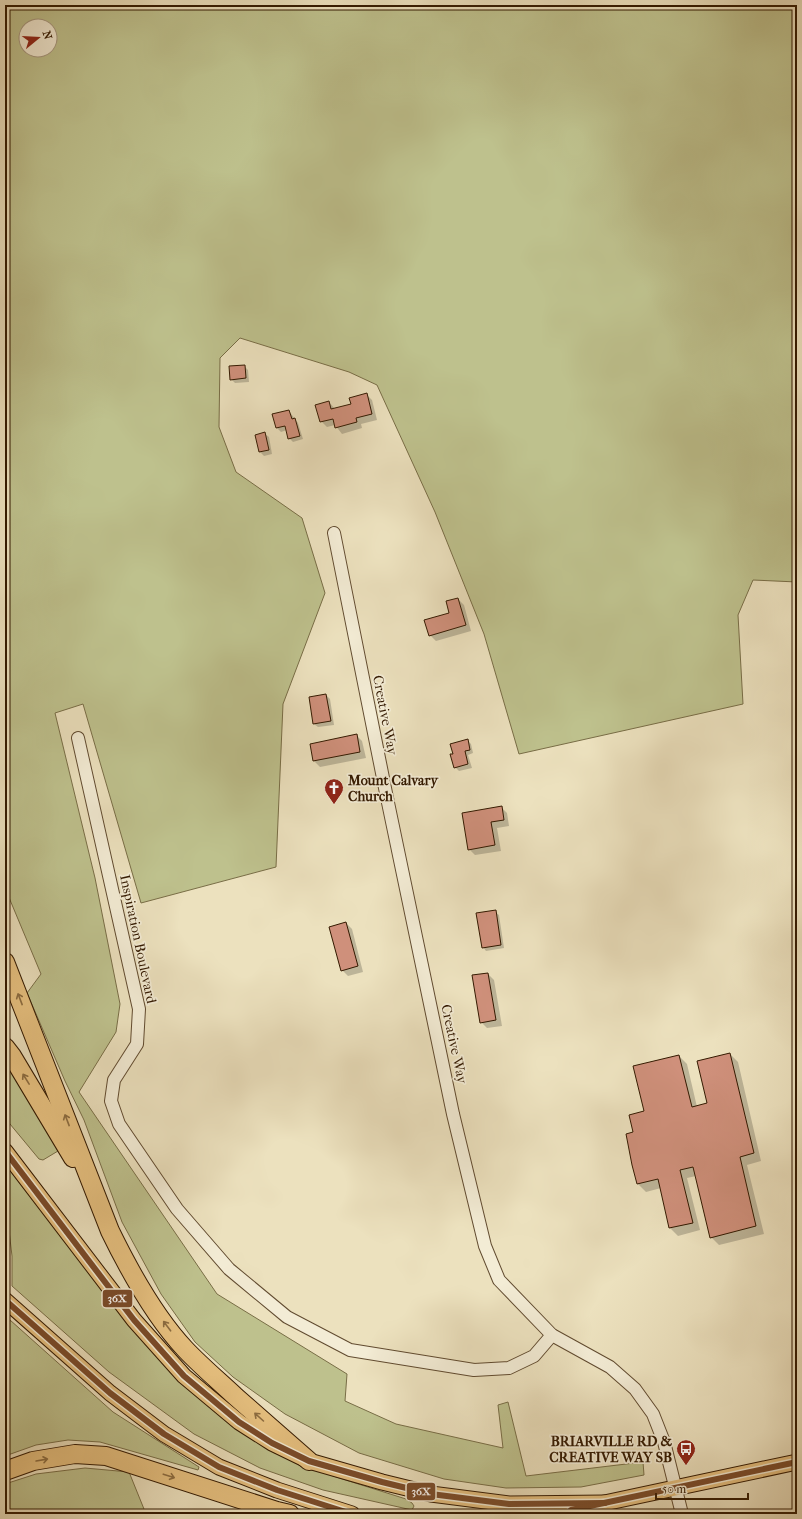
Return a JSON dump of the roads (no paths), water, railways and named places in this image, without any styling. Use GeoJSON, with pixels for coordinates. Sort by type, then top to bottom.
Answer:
{"type":"FeatureCollection","features":[{"type":"Feature","properties":{"kind":"highway"},"geometry":{"type":"LineString","coordinates":[[5,962],[110,1231],[123,1258],[160,1317],[184,1348],[209,1373],[310,1461]]}},
{"type":"Feature","properties":{"kind":"highway"},"geometry":{"type":"LineString","coordinates":[[5,1047],[12,1056],[97,1196]]}},
{"type":"Feature","properties":{"kind":"highway"},"geometry":{"type":"LineString","coordinates":[[5,1471],[33,1461],[75,1454],[106,1456],[290,1514]]}},
{"type":"Feature","properties":{"kind":"main road"},"geometry":{"type":"LineString","coordinates":[[5,1152],[134,1320],[184,1376],[239,1422],[272,1443],[310,1461],[382,1482],[432,1494],[509,1504],[605,1503]]}},
{"type":"Feature","properties":{"kind":"main road"},"geometry":{"type":"LineString","coordinates":[[5,1300],[110,1393],[164,1434],[219,1467],[277,1490],[352,1514]]}},
{"type":"Feature","properties":{"kind":"main road"},"geometry":{"type":"LineString","coordinates":[[551,1514],[797,1462]]}},
{"type":"Feature","properties":{"kind":"street","name":"Creative Way"},"geometry":{"type":"LineString","coordinates":[[334,533],[386,793],[453,1114],[485,1246],[499,1280],[552,1335],[610,1367],[635,1389],[652,1414],[664,1442],[682,1514]]}},
{"type":"Feature","properties":{"kind":"street","name":"Inspiration Boulevard"},"geometry":{"type":"LineString","coordinates":[[78,738],[139,1010],[137,1044],[114,1080],[111,1101],[119,1124],[177,1209],[229,1269],[287,1317],[350,1350],[474,1370],[509,1368],[534,1356],[552,1335]]}},
{"type":"Feature","properties":{"kind":"place","name":"Mount Calvary Church"},"geometry":{"type":"Point","coordinates":[334,805]}},
{"type":"Feature","properties":{"kind":"place","name":"BRIARVILLE RD & CREATIVE WAY SB"},"geometry":{"type":"Point","coordinates":[686,1466]}}]}
